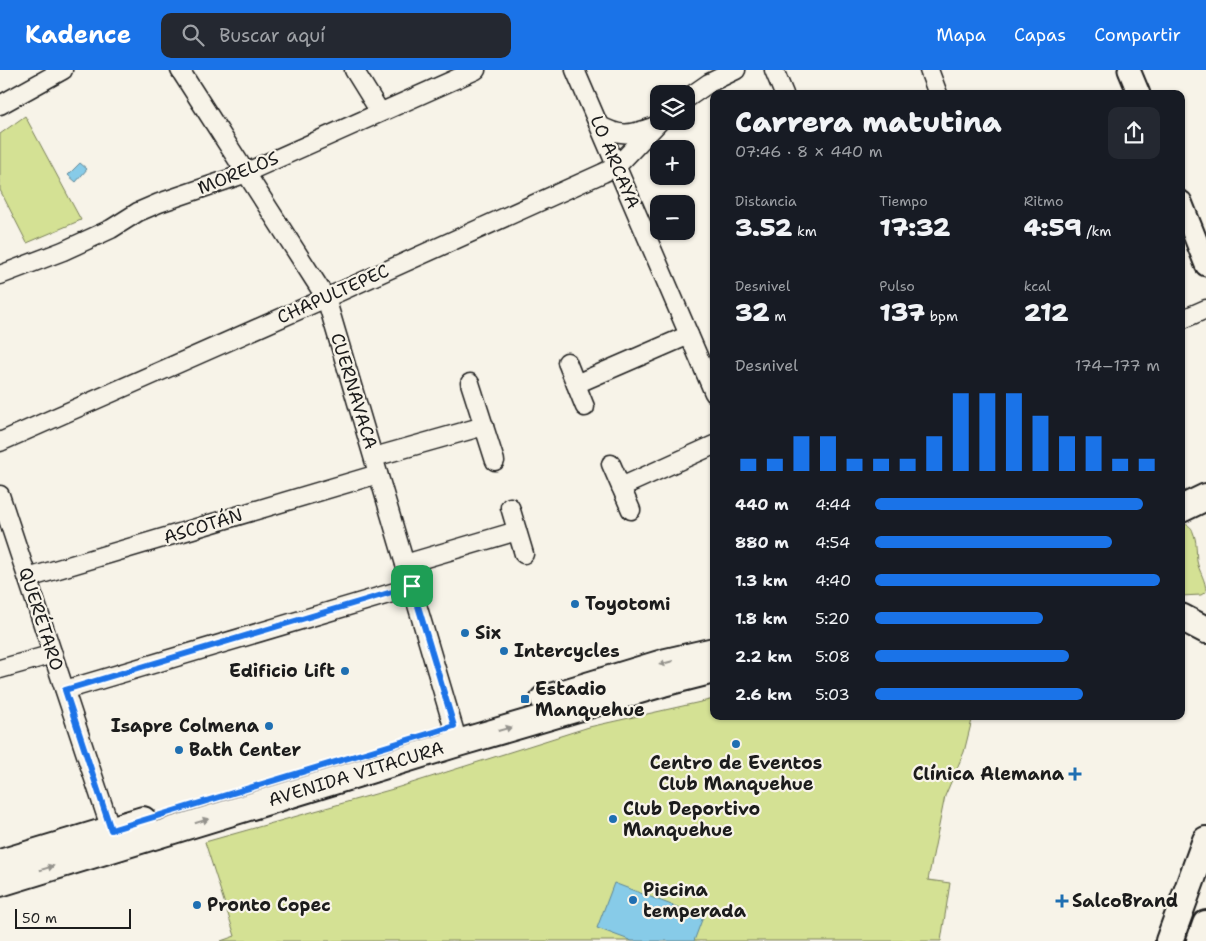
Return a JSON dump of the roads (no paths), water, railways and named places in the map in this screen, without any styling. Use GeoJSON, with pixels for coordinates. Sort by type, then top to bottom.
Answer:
{"type":"FeatureCollection","features":[{"type":"Feature","properties":{"kind":"main road"},"geometry":{"type":"LineString","coordinates":[[1185,507],[1206,497]]}},
{"type":"Feature","properties":{"kind":"main road"},"geometry":{"type":"LineString","coordinates":[[1185,610],[1206,609]]}},
{"type":"Feature","properties":{"kind":"main road"},"geometry":{"type":"LineString","coordinates":[[1185,618],[1206,630]]}},
{"type":"Feature","properties":{"kind":"main road","name":"AVENIDA VITACURA"},"geometry":{"type":"LineString","coordinates":[[0,883],[456,735],[628,673],[710,652]]}},
{"type":"Feature","properties":{"kind":"main road","name":"AVENIDA VITACURA"},"geometry":{"type":"LineString","coordinates":[[0,863],[111,830],[456,735],[710,671]]}},
{"type":"Feature","properties":{"kind":"main road"},"geometry":{"type":"LineString","coordinates":[[1169,941],[1206,840]]}},
{"type":"Feature","properties":{"kind":"main road"},"geometry":{"type":"LineString","coordinates":[[1200,941],[1206,924]]}},
{"type":"Feature","properties":{"kind":"street"},"geometry":{"type":"LineString","coordinates":[[0,105],[63,70]]}},
{"type":"Feature","properties":{"kind":"street","name":"CUERNAVACA"},"geometry":{"type":"LineString","coordinates":[[180,70],[326,298],[456,735]]}},
{"type":"Feature","properties":{"kind":"street"},"geometry":{"type":"LineString","coordinates":[[354,70],[380,112]]}},
{"type":"Feature","properties":{"kind":"street","name":"MORELOS"},"geometry":{"type":"LineString","coordinates":[[0,274],[111,229],[138,212],[159,203],[229,179],[476,70]]}},
{"type":"Feature","properties":{"kind":"street","name":"LO ARCAYA"},"geometry":{"type":"LineString","coordinates":[[575,70],[710,384]]}},
{"type":"Feature","properties":{"kind":"street"},"geometry":{"type":"LineString","coordinates":[[695,93],[736,70]]}},
{"type":"Feature","properties":{"kind":"street"},"geometry":{"type":"LineString","coordinates":[[774,70],[782,90]]}},
{"type":"Feature","properties":{"kind":"street"},"geometry":{"type":"LineString","coordinates":[[929,70],[936,90]]}},
{"type":"Feature","properties":{"kind":"street"},"geometry":{"type":"LineString","coordinates":[[1129,70],[1136,90]]}},
{"type":"Feature","properties":{"kind":"street","name":"CHAPULTEPEC"},"geometry":{"type":"LineString","coordinates":[[598,125],[620,134],[632,134],[650,127]]}},
{"type":"Feature","properties":{"kind":"street","name":"CHAPULTEPEC"},"geometry":{"type":"LineString","coordinates":[[0,442],[326,298],[617,166],[651,130]]}},
{"type":"Feature","properties":{"kind":"street"},"geometry":{"type":"LineString","coordinates":[[1186,229],[1205,257]]}},
{"type":"Feature","properties":{"kind":"street"},"geometry":{"type":"LineString","coordinates":[[1185,318],[1206,309]]}},
{"type":"Feature","properties":{"kind":"street"},"geometry":{"type":"LineString","coordinates":[[576,384],[689,335]]}},
{"type":"Feature","properties":{"kind":"street"},"geometry":{"type":"LineString","coordinates":[[567,362],[585,407]]}},
{"type":"Feature","properties":{"kind":"street"},"geometry":{"type":"LineString","coordinates":[[470,383],[496,461]]}},
{"type":"Feature","properties":{"kind":"street","name":"ASCOTÁN"},"geometry":{"type":"LineString","coordinates":[[28,578],[376,466],[484,426]]}},
{"type":"Feature","properties":{"kind":"street"},"geometry":{"type":"LineString","coordinates":[[621,487],[710,447]]}},
{"type":"Feature","properties":{"kind":"street"},"geometry":{"type":"LineString","coordinates":[[611,464],[631,510]]}},
{"type":"Feature","properties":{"kind":"street","name":"QUERÉTARO"},"geometry":{"type":"LineString","coordinates":[[0,495],[111,830]]}},
{"type":"Feature","properties":{"kind":"street"},"geometry":{"type":"LineString","coordinates":[[510,507],[524,554]]}},
{"type":"Feature","properties":{"kind":"street"},"geometry":{"type":"LineString","coordinates":[[405,564],[517,531]]}},
{"type":"Feature","properties":{"kind":"street"},"geometry":{"type":"LineString","coordinates":[[65,690],[412,586]]}},
{"type":"Feature","properties":{"kind":"street"},"geometry":{"type":"LineString","coordinates":[[0,669],[53,654]]}},
{"type":"Feature","properties":{"kind":"water"},"geometry":{"type":"Polygon","coordinates":[[[80,163],[87,169],[76,182],[68,175],[80,163]]]}},
{"type":"Feature","properties":{"kind":"water","name":"Piscina temperada"},"geometry":{"type":"Polygon","coordinates":[[[614,883],[703,917],[694,941],[632,941],[597,928],[614,883]]]}},
{"type":"Feature","properties":{"kind":"place","name":"Toyotomi"},"geometry":{"type":"Point","coordinates":[575,604]}},
{"type":"Feature","properties":{"kind":"place","name":"Six"},"geometry":{"type":"Point","coordinates":[465,633]}},
{"type":"Feature","properties":{"kind":"place","name":"Intercycles"},"geometry":{"type":"Point","coordinates":[504,651]}},
{"type":"Feature","properties":{"kind":"place","name":"Edificio Lift"},"geometry":{"type":"Point","coordinates":[345,671]}},
{"type":"Feature","properties":{"kind":"place","name":"Estadio Manquehue"},"geometry":{"type":"Point","coordinates":[525,699]}},
{"type":"Feature","properties":{"kind":"place","name":"Isapre Colmena"},"geometry":{"type":"Point","coordinates":[269,726]}},
{"type":"Feature","properties":{"kind":"place","name":"Centro de Eventos Club Manquehue"},"geometry":{"type":"Point","coordinates":[736,744]}},
{"type":"Feature","properties":{"kind":"place","name":"Bath Center"},"geometry":{"type":"Point","coordinates":[179,750]}},
{"type":"Feature","properties":{"kind":"place","name":"Clínica Alemana"},"geometry":{"type":"Point","coordinates":[1075,774]}},
{"type":"Feature","properties":{"kind":"place","name":"Club Deportivo Manquehue"},"geometry":{"type":"Point","coordinates":[613,819]}},
{"type":"Feature","properties":{"kind":"place","name":"Piscina temperada"},"geometry":{"type":"Point","coordinates":[633,900]}},
{"type":"Feature","properties":{"kind":"place","name":"SalcoBrand"},"geometry":{"type":"Point","coordinates":[1062,901]}},
{"type":"Feature","properties":{"kind":"place","name":"Pronto Copec"},"geometry":{"type":"Point","coordinates":[197,905]}}]}
